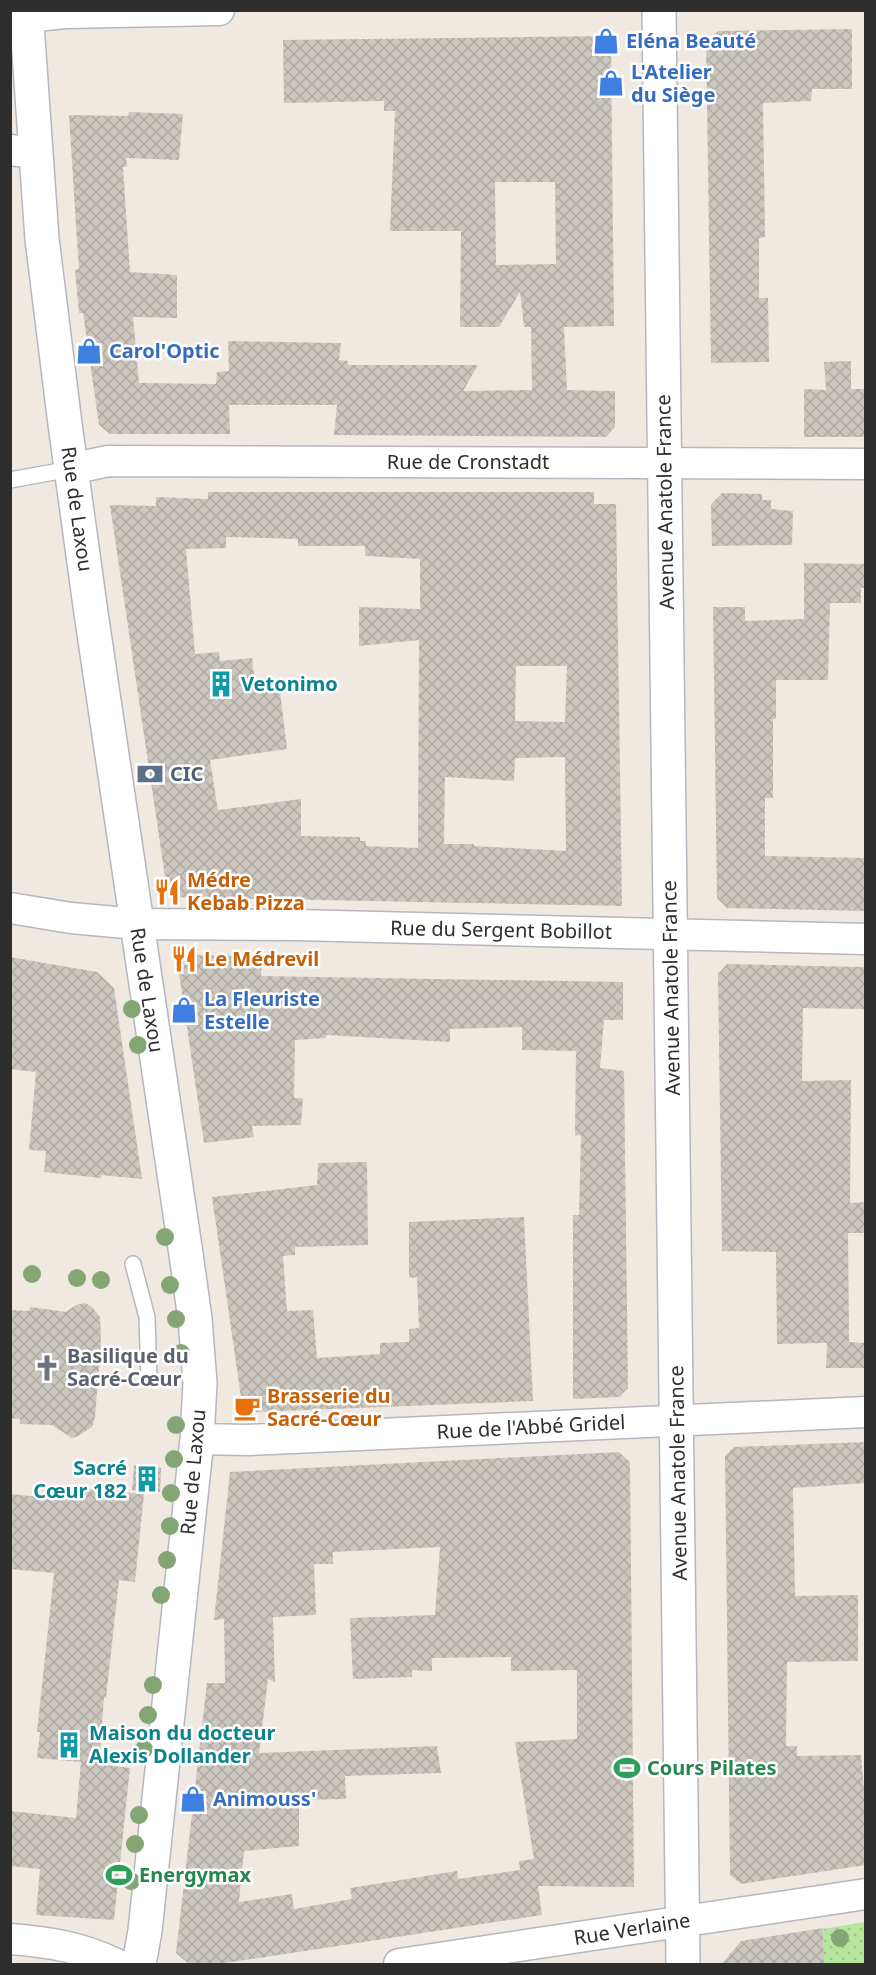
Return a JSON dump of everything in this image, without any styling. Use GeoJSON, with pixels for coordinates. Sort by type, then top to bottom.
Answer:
{"type":"FeatureCollection","features":[{"type":"Feature","properties":{"kind":"main road","name":"Avenue Anatole France"},"geometry":{"type":"LineString","coordinates":[[659,10],[683,1965]]}},
{"type":"Feature","properties":{"kind":"main road","name":"Rue de Laxou"},"geometry":{"type":"LineString","coordinates":[[26,14],[23,151],[42,238],[71,469],[195,1319],[200,1383],[197,1439],[145,1930],[139,1965]]}},
{"type":"Feature","properties":{"kind":"street"},"geometry":{"type":"LineString","coordinates":[[26,14],[219,10]]}},
{"type":"Feature","properties":{"kind":"street","name":"Rue de Cronstadt"},"geometry":{"type":"LineString","coordinates":[[71,469],[108,461],[866,464]]}},
{"type":"Feature","properties":{"kind":"street","name":"Rue du Sergent Bobillot"},"geometry":{"type":"LineString","coordinates":[[10,908],[72,918],[137,924],[296,925],[866,939]]}},
{"type":"Feature","properties":{"kind":"street","name":"Rue de l'Abbé Gridel"},"geometry":{"type":"LineString","coordinates":[[197,1439],[237,1441],[866,1412]]}},
{"type":"Feature","properties":{"kind":"street","name":"Rue Verlaine"},"geometry":{"type":"LineString","coordinates":[[399,1965],[866,1894]]}},
{"type":"Feature","properties":{"kind":"street"},"geometry":{"type":"LineString","coordinates":[[10,1939],[49,1942],[98,1956],[116,1965]]}},
{"type":"Feature","properties":{"kind":"lane"},"geometry":{"type":"LineString","coordinates":[[10,480],[71,469]]}},
{"type":"Feature","properties":{"kind":"lane"},"geometry":{"type":"LineString","coordinates":[[133,1264],[147,1317],[149,1378]]}},
{"type":"Feature","properties":{"kind":"green space"},"geometry":{"type":"Polygon","coordinates":[[[865,1922],[865,1964],[824,1964],[823,1929],[865,1922]]]}},
{"type":"Feature","properties":{"kind":"building"},"geometry":{"type":"Polygon","coordinates":[[[852,29],[852,89],[812,89],[811,101],[763,103],[765,237],[759,238],[759,298],[768,298],[769,362],[711,363],[706,42],[718,31],[852,29]]]}},
{"type":"Feature","properties":{"kind":"building"},"geometry":{"type":"Polygon","coordinates":[[[602,36],[611,46],[614,326],[564,327],[567,390],[615,391],[615,427],[606,437],[334,435],[337,405],[229,405],[230,434],[110,434],[99,425],[83,313],[79,313],[75,270],[79,269],[69,115],[128,116],[129,112],[183,114],[179,160],[126,158],[127,167],[123,167],[130,272],[177,275],[177,318],[133,317],[139,383],[216,384],[217,372],[229,371],[228,341],[341,343],[339,360],[348,361],[348,365],[478,365],[463,391],[532,390],[531,327],[524,327],[520,292],[499,327],[460,327],[461,231],[390,231],[395,111],[384,111],[384,101],[284,103],[283,40],[602,36]],[[495,182],[496,265],[556,264],[555,182],[495,182]]]}},
{"type":"Feature","properties":{"kind":"building"},"geometry":{"type":"Polygon","coordinates":[[[851,361],[851,389],[866,389],[866,437],[804,437],[804,389],[826,390],[824,362],[851,361]]]}},
{"type":"Feature","properties":{"kind":"building"},"geometry":{"type":"Polygon","coordinates":[[[208,492],[594,492],[594,504],[616,504],[622,906],[168,897],[110,505],[156,506],[156,497],[208,499],[208,492]],[[226,537],[226,548],[186,549],[195,654],[219,652],[220,661],[252,658],[255,686],[279,683],[287,749],[210,760],[218,810],[301,799],[301,836],[360,837],[360,841],[366,841],[366,846],[418,848],[419,640],[359,646],[359,607],[420,609],[420,559],[365,556],[365,546],[298,546],[298,539],[226,537]],[[516,666],[515,721],[565,722],[567,666],[516,666]],[[565,757],[515,758],[514,781],[445,777],[444,844],[566,851],[565,757]]]}},
{"type":"Feature","properties":{"kind":"building"},"geometry":{"type":"Polygon","coordinates":[[[722,493],[762,494],[762,500],[771,500],[771,509],[793,511],[792,545],[712,546],[711,504],[722,493]]]}},
{"type":"Feature","properties":{"kind":"building"},"geometry":{"type":"Polygon","coordinates":[[[804,563],[865,564],[864,588],[861,588],[861,603],[830,603],[828,680],[776,680],[776,719],[773,719],[773,798],[765,798],[765,856],[866,858],[866,911],[727,908],[717,898],[713,607],[745,607],[745,621],[804,619],[804,563]]]}},
{"type":"Feature","properties":{"kind":"building"},"geometry":{"type":"Polygon","coordinates":[[[187,955],[262,956],[261,976],[623,982],[623,1020],[604,1020],[600,1068],[624,1071],[628,1388],[619,1397],[573,1399],[573,1215],[579,1215],[581,1135],[575,1136],[576,1051],[522,1050],[522,1027],[450,1029],[450,1042],[326,1035],[326,1038],[295,1040],[294,1098],[303,1098],[301,1125],[252,1126],[254,1137],[204,1143],[178,966],[187,955]]]}},
{"type":"Feature","properties":{"kind":"building"},"geometry":{"type":"Polygon","coordinates":[[[10,957],[97,972],[114,988],[142,1179],[101,1175],[101,1178],[44,1172],[46,1151],[29,1150],[36,1072],[10,1069],[10,957]]]}},
{"type":"Feature","properties":{"kind":"building"},"geometry":{"type":"Polygon","coordinates":[[[727,964],[866,967],[866,1009],[803,1008],[802,1081],[851,1080],[850,1203],[866,1202],[866,1233],[848,1233],[849,1342],[866,1343],[866,1368],[826,1368],[827,1343],[777,1344],[776,1252],[722,1251],[718,974],[727,964]]]}},
{"type":"Feature","properties":{"kind":"building"},"geometry":{"type":"Polygon","coordinates":[[[367,1162],[368,1245],[295,1247],[295,1255],[283,1256],[287,1311],[313,1310],[317,1358],[380,1354],[380,1343],[409,1342],[409,1329],[419,1328],[417,1277],[409,1278],[409,1222],[524,1217],[533,1401],[252,1412],[242,1404],[212,1197],[317,1185],[318,1163],[367,1162]]]}},
{"type":"Feature","properties":{"kind":"building","name":"Basilique du Sacré-Cœur"},"geometry":{"type":"Polygon","coordinates":[[[85,1303],[92,1307],[100,1317],[101,1342],[95,1417],[92,1427],[72,1438],[52,1425],[20,1424],[20,1419],[10,1418],[10,1310],[29,1311],[30,1307],[66,1312],[76,1305],[85,1303]]]}},
{"type":"Feature","properties":{"kind":"building"},"geometry":{"type":"Polygon","coordinates":[[[866,1442],[866,1483],[793,1488],[795,1596],[858,1595],[858,1661],[787,1662],[786,1746],[797,1746],[797,1756],[861,1755],[866,1812],[866,1865],[741,1884],[730,1875],[725,1456],[734,1447],[866,1442]]]}},
{"type":"Feature","properties":{"kind":"building"},"geometry":{"type":"Polygon","coordinates":[[[619,1452],[630,1462],[634,1887],[538,1886],[542,1915],[212,1965],[190,1965],[176,1953],[207,1683],[225,1683],[224,1619],[214,1620],[230,1472],[619,1452]],[[440,1547],[333,1552],[333,1564],[314,1564],[316,1615],[273,1617],[275,1682],[268,1679],[259,1753],[437,1746],[441,1773],[345,1776],[346,1799],[299,1800],[299,1846],[244,1851],[239,1902],[292,1894],[294,1909],[352,1899],[350,1888],[457,1871],[458,1879],[520,1870],[519,1861],[534,1859],[515,1742],[577,1739],[577,1670],[511,1671],[511,1657],[432,1658],[432,1671],[412,1670],[412,1677],[353,1679],[350,1618],[435,1615],[440,1547]]]}},
{"type":"Feature","properties":{"kind":"building","name":"Sacré Cœur 182"},"geometry":{"type":"Polygon","coordinates":[[[134,1465],[161,1468],[160,1492],[132,1490],[134,1465]]]}},
{"type":"Feature","properties":{"kind":"building"},"geometry":{"type":"Polygon","coordinates":[[[64,1487],[144,1494],[135,1582],[119,1580],[106,1698],[104,1697],[99,1764],[130,1768],[114,1920],[36,1915],[40,1869],[10,1866],[10,1811],[76,1818],[81,1762],[37,1758],[40,1732],[37,1732],[54,1573],[10,1569],[10,1494],[62,1499],[64,1487]]]}},
{"type":"Feature","properties":{"kind":"building"},"geometry":{"type":"Polygon","coordinates":[[[823,1928],[824,1965],[721,1965],[741,1941],[823,1928]]]}},
{"type":"Feature","properties":{"kind":"place","name":"Eléna Beauté"},"geometry":{"type":"Point","coordinates":[606,41]}},
{"type":"Feature","properties":{"kind":"place","name":"L'Atelier du Siège"},"geometry":{"type":"Point","coordinates":[611,83]}},
{"type":"Feature","properties":{"kind":"place","name":"Carol'Optic"},"geometry":{"type":"Point","coordinates":[89,351]}},
{"type":"Feature","properties":{"kind":"place","name":"Vetonimo"},"geometry":{"type":"Point","coordinates":[221,684]}},
{"type":"Feature","properties":{"kind":"place","name":"CIC"},"geometry":{"type":"Point","coordinates":[150,774]}},
{"type":"Feature","properties":{"kind":"place","name":"Médre Kebab Pizza"},"geometry":{"type":"Point","coordinates":[167,892]}},
{"type":"Feature","properties":{"kind":"place","name":"Le Médrevil"},"geometry":{"type":"Point","coordinates":[184,959]}},
{"type":"Feature","properties":{"kind":"place","name":"La Fleuriste Estelle"},"geometry":{"type":"Point","coordinates":[184,1010]}},
{"type":"Feature","properties":{"kind":"place","name":"Basilique du Sacré-Cœur"},"geometry":{"type":"Point","coordinates":[47,1368]}},
{"type":"Feature","properties":{"kind":"place","name":"Brasserie du Sacré-Cœur"},"geometry":{"type":"Point","coordinates":[247,1408]}},
{"type":"Feature","properties":{"kind":"place","name":"Sacré Cœur 182"},"geometry":{"type":"Point","coordinates":[147,1479]}},
{"type":"Feature","properties":{"kind":"place","name":"Maison du docteur Alexis Dollander"},"geometry":{"type":"Point","coordinates":[69,1745]}},
{"type":"Feature","properties":{"kind":"place","name":"Cours Pilates"},"geometry":{"type":"Point","coordinates":[627,1768]}},
{"type":"Feature","properties":{"kind":"place","name":"Animouss'"},"geometry":{"type":"Point","coordinates":[193,1799]}},
{"type":"Feature","properties":{"kind":"place","name":"Energymax"},"geometry":{"type":"Point","coordinates":[119,1875]}}]}
